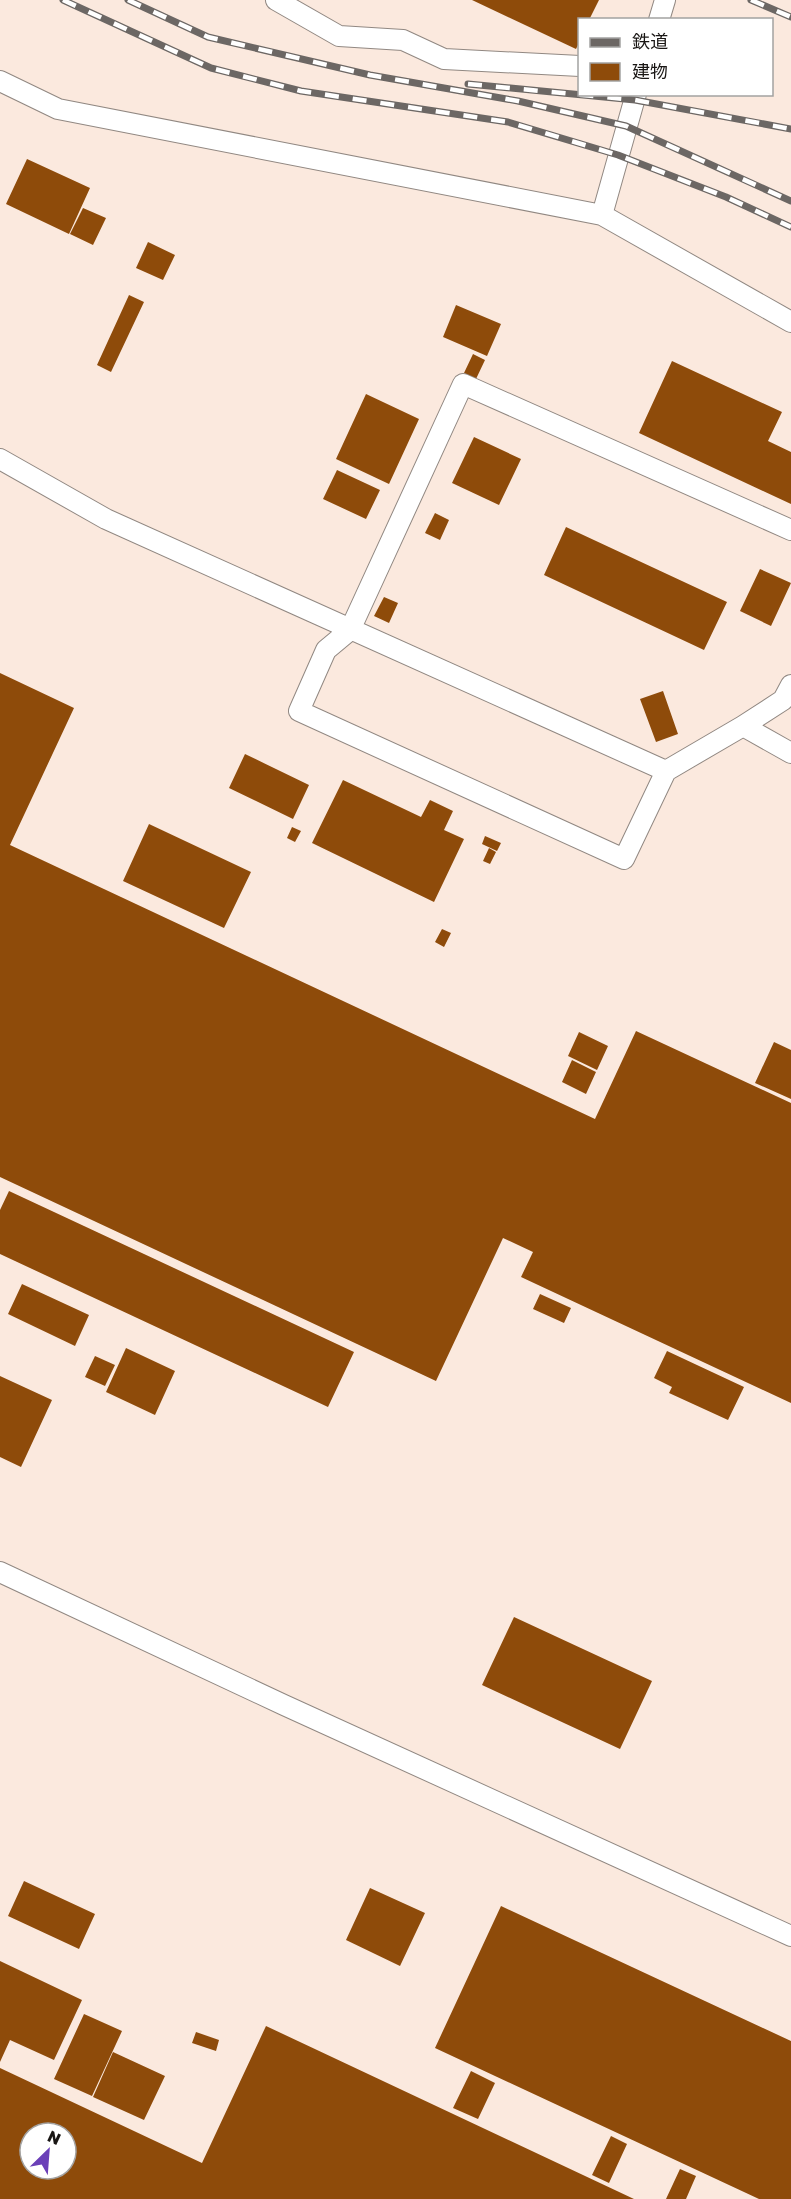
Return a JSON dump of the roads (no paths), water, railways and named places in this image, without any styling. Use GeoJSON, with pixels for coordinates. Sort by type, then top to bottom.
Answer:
{"type":"FeatureCollection","features":[{"type":"Feature","properties":{"kind":"lane"},"geometry":{"type":"LineString","coordinates":[[276,0],[339,36],[403,40],[444,59],[578,66]]}},
{"type":"Feature","properties":{"kind":"lane"},"geometry":{"type":"LineString","coordinates":[[660,18],[665,0]]}},
{"type":"Feature","properties":{"kind":"lane"},"geometry":{"type":"LineString","coordinates":[[0,81],[58,109],[602,215],[791,322]]}},
{"type":"Feature","properties":{"kind":"lane"},"geometry":{"type":"LineString","coordinates":[[602,215],[635,96]]}},
{"type":"Feature","properties":{"kind":"lane"},"geometry":{"type":"LineString","coordinates":[[791,530],[463,384],[350,630],[326,650],[299,711],[624,859],[666,771],[783,700],[791,685]]}},
{"type":"Feature","properties":{"kind":"lane"},"geometry":{"type":"LineString","coordinates":[[0,459],[106,519],[666,771]]}},
{"type":"Feature","properties":{"kind":"lane"},"geometry":{"type":"LineString","coordinates":[[743,726],[791,753]]}},
{"type":"Feature","properties":{"kind":"lane"},"geometry":{"type":"LineString","coordinates":[[0,1572],[284,1706],[791,1936]]}},
{"type":"Feature","properties":{"kind":"railway"},"geometry":{"type":"LineString","coordinates":[[63,0],[211,68],[301,91],[508,122],[618,155],[726,197],[791,227]]}},
{"type":"Feature","properties":{"kind":"railway"},"geometry":{"type":"LineString","coordinates":[[128,0],[208,37],[370,75],[518,101],[626,126],[791,201]]}},
{"type":"Feature","properties":{"kind":"railway"},"geometry":{"type":"LineString","coordinates":[[751,0],[791,17]]}},
{"type":"Feature","properties":{"kind":"railway"},"geometry":{"type":"LineString","coordinates":[[468,84],[578,95]]}},
{"type":"Feature","properties":{"kind":"railway"},"geometry":{"type":"LineString","coordinates":[[593,96],[635,100],[791,129]]}}]}
